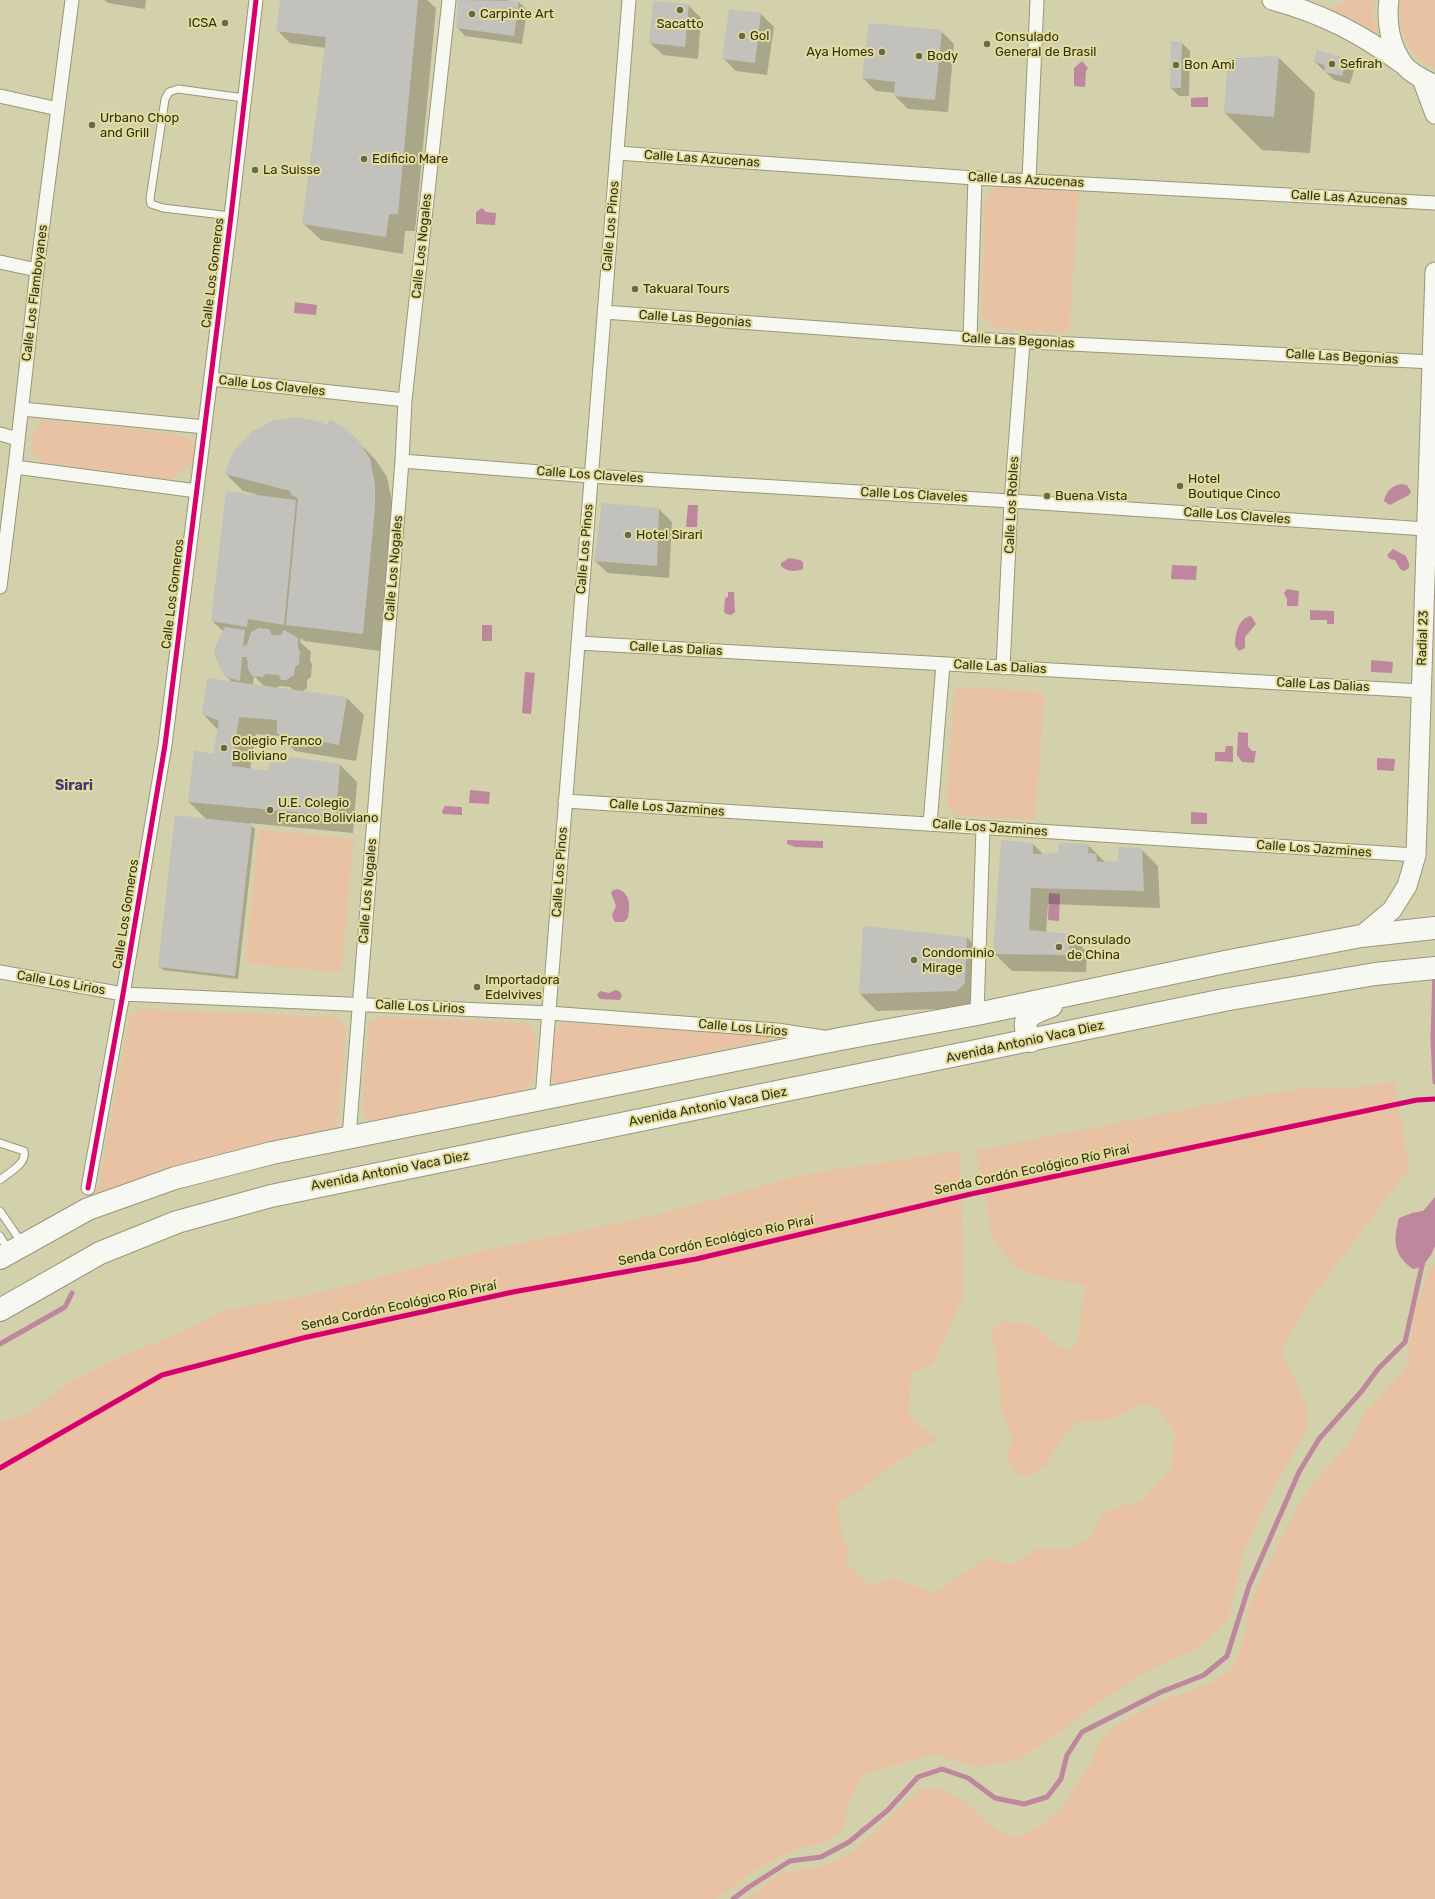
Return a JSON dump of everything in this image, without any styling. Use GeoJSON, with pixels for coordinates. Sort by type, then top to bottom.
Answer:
{"type":"FeatureCollection","features":[{"type":"Feature","properties":{"kind":"highway"},"geometry":{"type":"LineString","coordinates":[[8,1248],[88,1209],[175,1178],[272,1153],[977,1014],[1361,936],[1428,929]]}},
{"type":"Feature","properties":{"kind":"highway","name":"Avenida Antonio Vaca Diez"},"geometry":{"type":"LineString","coordinates":[[0,1310],[100,1253],[177,1222],[271,1196],[1031,1041],[1224,1000],[1375,974],[1426,969]]}},
{"type":"Feature","properties":{"kind":"highway"},"geometry":{"type":"LineString","coordinates":[[1031,1041],[1025,1024],[1026,1019],[1031,1014],[1091,990]]}},
{"type":"Feature","properties":{"kind":"street","name":"Calle Los Flamboyanes"},"geometry":{"type":"LineString","coordinates":[[0,587],[22,409],[36,270],[72,0]]}},
{"type":"Feature","properties":{"kind":"street","name":"Calle Los Gomeros"},"geometry":{"type":"LineString","coordinates":[[88,1188],[124,994],[165,745],[231,216],[256,0]]}},
{"type":"Feature","properties":{"kind":"street","name":"Calle Los Nogales"},"geometry":{"type":"LineString","coordinates":[[349,1137],[402,461],[405,400],[449,0]]}},
{"type":"Feature","properties":{"kind":"street","name":"Calle Los Pinos"},"geometry":{"type":"LineString","coordinates":[[542,1099],[629,0]]}},
{"type":"Feature","properties":{"kind":"street"},"geometry":{"type":"LineString","coordinates":[[1029,180],[1037,0]]}},
{"type":"Feature","properties":{"kind":"street"},"geometry":{"type":"LineString","coordinates":[[1272,0],[1302,0]]}},
{"type":"Feature","properties":{"kind":"street"},"geometry":{"type":"LineString","coordinates":[[1272,0],[1302,8],[1329,19],[1368,40],[1429,82],[1435,114]]}},
{"type":"Feature","properties":{"kind":"street"},"geometry":{"type":"LineString","coordinates":[[1389,0],[1387,15],[1392,41],[1404,65]]}},
{"type":"Feature","properties":{"kind":"street"},"geometry":{"type":"LineString","coordinates":[[0,96],[58,109]]}},
{"type":"Feature","properties":{"kind":"street","name":"Calle Las Azucenas"},"geometry":{"type":"LineString","coordinates":[[617,153],[975,178],[1430,203]]}},
{"type":"Feature","properties":{"kind":"street"},"geometry":{"type":"LineString","coordinates":[[970,339],[975,178]]}},
{"type":"Feature","properties":{"kind":"street"},"geometry":{"type":"LineString","coordinates":[[0,262],[36,270]]}},
{"type":"Feature","properties":{"kind":"street","name":"Radial 23"},"geometry":{"type":"LineString","coordinates":[[1361,936],[1392,910],[1407,886],[1416,855],[1435,272]]}},
{"type":"Feature","properties":{"kind":"street","name":"Calle Las Begonias"},"geometry":{"type":"LineString","coordinates":[[604,312],[970,339],[1433,362]]}},
{"type":"Feature","properties":{"kind":"street","name":"Calle Los Robles"},"geometry":{"type":"LineString","coordinates":[[1003,668],[1012,501],[1023,342]]}},
{"type":"Feature","properties":{"kind":"street","name":"Calle Los Claveles"},"geometry":{"type":"LineString","coordinates":[[211,379],[405,400]]}},
{"type":"Feature","properties":{"kind":"street"},"geometry":{"type":"LineString","coordinates":[[22,409],[205,427]]}},
{"type":"Feature","properties":{"kind":"street"},"geometry":{"type":"LineString","coordinates":[[0,434],[18,438]]}},
{"type":"Feature","properties":{"kind":"street","name":"Calle Los Claveles"},"geometry":{"type":"LineString","coordinates":[[402,461],[591,476],[1012,501],[1426,529]]}},
{"type":"Feature","properties":{"kind":"street"},"geometry":{"type":"LineString","coordinates":[[15,467],[197,491]]}},
{"type":"Feature","properties":{"kind":"street","name":"Calle Las Dalias"},"geometry":{"type":"LineString","coordinates":[[578,644],[1422,691]]}},
{"type":"Feature","properties":{"kind":"street"},"geometry":{"type":"LineString","coordinates":[[930,824],[943,664]]}},
{"type":"Feature","properties":{"kind":"street","name":"Calle Los Jazmines"},"geometry":{"type":"LineString","coordinates":[[565,801],[1416,855]]}},
{"type":"Feature","properties":{"kind":"street"},"geometry":{"type":"LineString","coordinates":[[977,1014],[983,828]]}},
{"type":"Feature","properties":{"kind":"street","name":"Calle Los Lirios"},"geometry":{"type":"LineString","coordinates":[[0,972],[124,994],[549,1013],[777,1030],[840,1040]]}},
{"type":"Feature","properties":{"kind":"lane"},"geometry":{"type":"LineString","coordinates":[[231,216],[163,208],[151,204],[150,199],[164,99],[169,92],[178,89],[244,98]]}},
{"type":"Feature","properties":{"kind":"lane"},"geometry":{"type":"LineString","coordinates":[[0,1143],[24,1151],[25,1155],[23,1161],[0,1180]]}},
{"type":"Feature","properties":{"kind":"lane"},"geometry":{"type":"LineString","coordinates":[[0,1212],[8,1248]]}},
{"type":"Feature","properties":{"kind":"shaded area"},"geometry":{"type":"Polygon","coordinates":[[[1351,0],[1375,0],[1373,18],[1380,36],[1352,18],[1328,8],[1351,0]]]}},
{"type":"Feature","properties":{"kind":"shaded area"},"geometry":{"type":"Polygon","coordinates":[[[1401,0],[1435,0],[1435,69],[1418,58],[1411,50],[1406,40],[1400,20],[1401,0]]]}},
{"type":"Feature","properties":{"kind":"shaded area"},"geometry":{"type":"Polygon","coordinates":[[[1082,61],[1088,68],[1086,71],[1085,87],[1074,86],[1074,68],[1082,61]]]}},
{"type":"Feature","properties":{"kind":"shaded area"},"geometry":{"type":"Polygon","coordinates":[[[1208,97],[1208,107],[1191,107],[1191,98],[1208,97]]]}},
{"type":"Feature","properties":{"kind":"shaded area"},"geometry":{"type":"Polygon","coordinates":[[[999,187],[1079,189],[1069,333],[995,328],[982,316],[985,199],[991,192],[999,187]]]}},
{"type":"Feature","properties":{"kind":"shaded area"},"geometry":{"type":"Polygon","coordinates":[[[482,208],[486,212],[496,213],[495,225],[476,224],[476,212],[482,208]]]}},
{"type":"Feature","properties":{"kind":"shaded area"},"geometry":{"type":"Polygon","coordinates":[[[295,302],[317,305],[316,315],[294,313],[295,302]]]}},
{"type":"Feature","properties":{"kind":"shaded area"},"geometry":{"type":"Polygon","coordinates":[[[42,420],[176,434],[196,443],[194,465],[186,467],[170,480],[41,462],[32,451],[32,437],[42,420]]]}},
{"type":"Feature","properties":{"kind":"shaded area"},"geometry":{"type":"Polygon","coordinates":[[[1401,484],[1407,485],[1411,492],[1409,495],[1390,505],[1384,501],[1386,494],[1390,490],[1401,484]]]}},
{"type":"Feature","properties":{"kind":"shaded area"},"geometry":{"type":"Polygon","coordinates":[[[688,505],[698,505],[697,527],[686,527],[688,505]]]}},
{"type":"Feature","properties":{"kind":"shaded area"},"geometry":{"type":"Polygon","coordinates":[[[1393,549],[1406,556],[1409,568],[1404,571],[1400,569],[1395,560],[1390,559],[1387,555],[1393,549]]]}},
{"type":"Feature","properties":{"kind":"shaded area"},"geometry":{"type":"Polygon","coordinates":[[[789,558],[803,562],[803,569],[792,571],[783,568],[781,563],[789,558]]]}},
{"type":"Feature","properties":{"kind":"shaded area"},"geometry":{"type":"Polygon","coordinates":[[[1172,565],[1197,566],[1196,580],[1171,579],[1172,565]]]}},
{"type":"Feature","properties":{"kind":"shaded area"},"geometry":{"type":"Polygon","coordinates":[[[1287,589],[1299,591],[1298,606],[1287,606],[1287,599],[1284,593],[1287,589]]]}},
{"type":"Feature","properties":{"kind":"shaded area"},"geometry":{"type":"Polygon","coordinates":[[[728,592],[734,592],[735,612],[731,615],[724,612],[725,598],[728,597],[728,592]]]}},
{"type":"Feature","properties":{"kind":"shaded area"},"geometry":{"type":"Polygon","coordinates":[[[1310,610],[1334,611],[1334,624],[1327,624],[1327,620],[1310,620],[1310,610]]]}},
{"type":"Feature","properties":{"kind":"shaded area"},"geometry":{"type":"Polygon","coordinates":[[[1251,616],[1256,624],[1245,637],[1245,648],[1239,651],[1235,646],[1238,628],[1243,620],[1251,616]]]}},
{"type":"Feature","properties":{"kind":"shaded area"},"geometry":{"type":"Polygon","coordinates":[[[482,625],[492,625],[492,641],[482,641],[482,625]]]}},
{"type":"Feature","properties":{"kind":"shaded area"},"geometry":{"type":"Polygon","coordinates":[[[1371,660],[1393,662],[1392,673],[1371,672],[1371,660]]]}},
{"type":"Feature","properties":{"kind":"shaded area"},"geometry":{"type":"Polygon","coordinates":[[[525,672],[535,673],[531,714],[522,713],[525,672]]]}},
{"type":"Feature","properties":{"kind":"shaded area"},"geometry":{"type":"Polygon","coordinates":[[[956,687],[1045,692],[1035,820],[960,816],[949,809],[946,801],[954,693],[956,687]]]}},
{"type":"Feature","properties":{"kind":"shaded area"},"geometry":{"type":"Polygon","coordinates":[[[1238,732],[1248,733],[1248,746],[1252,751],[1256,751],[1254,763],[1242,762],[1237,755],[1238,732]]]}},
{"type":"Feature","properties":{"kind":"shaded area"},"geometry":{"type":"Polygon","coordinates":[[[1226,746],[1233,746],[1233,762],[1215,761],[1215,752],[1225,752],[1226,746]]]}},
{"type":"Feature","properties":{"kind":"shaded area"},"geometry":{"type":"Polygon","coordinates":[[[1377,758],[1395,759],[1394,771],[1377,770],[1377,758]]]}},
{"type":"Feature","properties":{"kind":"shaded area"},"geometry":{"type":"Polygon","coordinates":[[[470,790],[490,792],[489,804],[469,803],[470,790]]]}},
{"type":"Feature","properties":{"kind":"shaded area"},"geometry":{"type":"Polygon","coordinates":[[[445,806],[462,807],[462,815],[443,814],[442,811],[445,806]]]}},
{"type":"Feature","properties":{"kind":"shaded area"},"geometry":{"type":"Polygon","coordinates":[[[1191,812],[1207,813],[1207,824],[1191,824],[1191,812]]]}},
{"type":"Feature","properties":{"kind":"shaded area"},"geometry":{"type":"Polygon","coordinates":[[[259,829],[354,839],[341,973],[245,963],[259,829]]]}},
{"type":"Feature","properties":{"kind":"shaded area"},"geometry":{"type":"Polygon","coordinates":[[[787,840],[823,841],[823,848],[795,847],[787,844],[787,840]]]}},
{"type":"Feature","properties":{"kind":"shaded area"},"geometry":{"type":"Polygon","coordinates":[[[618,889],[625,894],[629,901],[628,918],[624,922],[615,922],[612,914],[616,906],[611,893],[613,890],[618,889]]]}},
{"type":"Feature","properties":{"kind":"shaded area"},"geometry":{"type":"Polygon","coordinates":[[[1049,893],[1060,894],[1059,921],[1048,920],[1049,893]]]}},
{"type":"Feature","properties":{"kind":"shaded area"},"geometry":{"type":"Polygon","coordinates":[[[615,990],[619,991],[622,995],[620,1000],[600,999],[597,995],[600,991],[609,993],[615,990]]]}},
{"type":"Feature","properties":{"kind":"shaded area"},"geometry":{"type":"Polygon","coordinates":[[[139,1009],[336,1017],[342,1022],[346,1031],[337,1127],[216,1156],[97,1194],[130,1015],[139,1009]]]}},
{"type":"Feature","properties":{"kind":"shaded area"},"geometry":{"type":"Polygon","coordinates":[[[379,1017],[528,1023],[532,1029],[536,1043],[533,1080],[523,1091],[370,1121],[364,1117],[362,1111],[369,1023],[379,1017]]]}},
{"type":"Feature","properties":{"kind":"shaded area"},"geometry":{"type":"Polygon","coordinates":[[[564,1023],[776,1034],[782,1036],[557,1085],[549,1076],[553,1030],[564,1023]]]}},
{"type":"Feature","properties":{"kind":"shaded area"},"geometry":{"type":"Polygon","coordinates":[[[1395,1081],[1409,1168],[1309,1301],[1281,1352],[1306,1404],[1308,1427],[1266,1503],[1243,1554],[1229,1618],[1197,1649],[1156,1666],[1100,1701],[1061,1731],[1016,1761],[976,1767],[934,1754],[864,1774],[850,1798],[843,1830],[826,1842],[796,1849],[755,1870],[716,1899],[0,1899],[0,1422],[30,1413],[66,1384],[114,1359],[175,1335],[222,1311],[309,1295],[481,1251],[657,1215],[797,1176],[960,1150],[964,1295],[933,1364],[911,1374],[909,1416],[938,1440],[919,1448],[886,1470],[858,1492],[838,1503],[840,1527],[848,1550],[845,1564],[872,1585],[893,1578],[935,1593],[986,1558],[1012,1565],[1037,1549],[1071,1548],[1089,1539],[1104,1512],[1142,1500],[1170,1469],[1176,1434],[1158,1409],[1143,1403],[1112,1420],[1077,1422],[1061,1440],[1045,1467],[1028,1476],[1015,1473],[1006,1460],[1012,1438],[1002,1411],[996,1356],[991,1333],[1001,1321],[1030,1324],[1065,1351],[1078,1344],[1081,1311],[1086,1285],[1047,1278],[1018,1269],[993,1241],[976,1151],[1237,1099],[1310,1087],[1354,1088],[1395,1081]]]}},
{"type":"Feature","properties":{"kind":"shaded area"},"geometry":{"type":"Polygon","coordinates":[[[1435,1197],[1435,1246],[1431,1255],[1422,1267],[1413,1269],[1406,1264],[1398,1253],[1396,1246],[1396,1233],[1399,1218],[1423,1211],[1435,1197]]]}},
{"type":"Feature","properties":{"kind":"shaded area"},"geometry":{"type":"Polygon","coordinates":[[[1435,1264],[1435,1899],[746,1899],[782,1873],[827,1865],[853,1851],[921,1789],[940,1789],[961,1799],[1001,1833],[1019,1837],[1039,1826],[1059,1811],[1092,1761],[1099,1743],[1115,1726],[1152,1705],[1213,1682],[1231,1670],[1241,1648],[1246,1630],[1248,1608],[1280,1540],[1298,1507],[1315,1480],[1346,1448],[1366,1411],[1407,1367],[1414,1315],[1429,1271],[1435,1264]]]}},
{"type":"Feature","properties":{"kind":"building"},"geometry":{"type":"Polygon","coordinates":[[[280,0],[418,0],[398,214],[389,214],[386,237],[302,224],[326,37],[276,31],[280,0]]]}},
{"type":"Feature","properties":{"kind":"building"},"geometry":{"type":"Polygon","coordinates":[[[458,0],[519,1],[514,36],[456,28],[458,0]]]}},
{"type":"Feature","properties":{"kind":"building"},"geometry":{"type":"Polygon","coordinates":[[[653,1],[689,4],[685,47],[649,43],[653,1]]]}},
{"type":"Feature","properties":{"kind":"building","name":"Gol"},"geometry":{"type":"Polygon","coordinates":[[[729,9],[761,13],[755,63],[722,59],[729,9]]]}},
{"type":"Feature","properties":{"kind":"building","name":"Body"},"geometry":{"type":"Polygon","coordinates":[[[869,23],[942,30],[935,100],[894,96],[895,82],[862,78],[869,23]]]}},
{"type":"Feature","properties":{"kind":"building","name":"Bon Ami"},"geometry":{"type":"Polygon","coordinates":[[[1171,41],[1182,42],[1181,88],[1170,88],[1171,41]]]}},
{"type":"Feature","properties":{"kind":"building","name":"Sefirah"},"geometry":{"type":"Polygon","coordinates":[[[1317,50],[1347,58],[1342,76],[1325,72],[1324,65],[1314,62],[1317,50]]]}},
{"type":"Feature","properties":{"kind":"building"},"geometry":{"type":"Polygon","coordinates":[[[1279,56],[1274,117],[1224,113],[1228,58],[1279,56]]]}},
{"type":"Feature","properties":{"kind":"building"},"geometry":{"type":"Polygon","coordinates":[[[295,417],[317,421],[327,425],[330,419],[343,427],[358,440],[370,459],[375,484],[375,508],[363,634],[286,625],[298,498],[291,495],[290,491],[225,474],[232,453],[253,431],[274,420],[295,417]]]}},
{"type":"Feature","properties":{"kind":"building"},"geometry":{"type":"Polygon","coordinates":[[[226,491],[296,500],[284,625],[248,619],[247,627],[211,621],[226,491]]]}},
{"type":"Feature","properties":{"kind":"building","name":"Hotel Sirari"},"geometry":{"type":"Polygon","coordinates":[[[602,503],[659,508],[657,566],[594,561],[602,503]]]}},
{"type":"Feature","properties":{"kind":"building"},"geometry":{"type":"Polygon","coordinates":[[[225,627],[245,630],[243,646],[247,645],[251,632],[259,628],[269,629],[272,635],[281,635],[284,630],[298,638],[298,648],[300,651],[299,664],[295,667],[294,675],[287,680],[281,680],[279,675],[266,674],[263,677],[252,676],[248,669],[247,657],[242,657],[240,681],[225,677],[214,655],[215,647],[225,627]]]}},
{"type":"Feature","properties":{"kind":"building","name":"Colegio Franco Boliviano"},"geometry":{"type":"Polygon","coordinates":[[[207,678],[347,697],[339,745],[277,734],[277,720],[239,717],[232,766],[268,771],[271,754],[340,764],[336,816],[188,802],[194,750],[213,754],[219,721],[202,714],[207,678]]]}},
{"type":"Feature","properties":{"kind":"building"},"geometry":{"type":"Polygon","coordinates":[[[175,815],[252,824],[235,976],[158,967],[175,815]]]}},
{"type":"Feature","properties":{"kind":"building"},"geometry":{"type":"Polygon","coordinates":[[[1001,840],[1033,843],[1033,854],[1058,853],[1059,843],[1089,844],[1088,853],[1096,854],[1097,862],[1118,861],[1119,847],[1142,848],[1144,891],[1031,888],[1029,930],[1071,934],[1069,955],[993,954],[1001,840]]]}},
{"type":"Feature","properties":{"kind":"building","name":"Condominio Mirage"},"geometry":{"type":"Polygon","coordinates":[[[863,926],[967,937],[965,983],[957,991],[859,994],[863,926]]]}},
{"type":"Feature","properties":{"kind":"waterway"},"geometry":{"type":"LineString","coordinates":[[1435,973],[1433,1039],[1435,1082]]}},
{"type":"Feature","properties":{"kind":"waterway"},"geometry":{"type":"LineString","coordinates":[[733,1899],[790,1861],[821,1857],[849,1842],[888,1810],[918,1777],[942,1769],[968,1778],[995,1798],[1024,1804],[1047,1797],[1061,1779],[1067,1755],[1082,1732],[1161,1692],[1204,1675],[1227,1656],[1249,1586],[1299,1472],[1319,1439],[1361,1392],[1378,1369],[1405,1342],[1423,1261]]}},
{"type":"Feature","properties":{"kind":"waterway"},"geometry":{"type":"LineString","coordinates":[[0,1344],[65,1307],[72,1293]]}},
{"type":"Feature","properties":{"kind":"cycle path"},"geometry":{"type":"LineString","coordinates":[[88,1188],[123,994],[165,745],[231,216],[256,0]]}},
{"type":"Feature","properties":{"kind":"cycle path","name":"Senda Cordón Ecológico Río Piraí"},"geometry":{"type":"LineString","coordinates":[[0,1468],[162,1375],[303,1338],[513,1292],[696,1259],[971,1194],[1417,1100],[1435,1099]]}},
{"type":"Feature","properties":{"kind":"place","name":"Sacatto"},"geometry":{"type":"Point","coordinates":[680,10]}},
{"type":"Feature","properties":{"kind":"place","name":"Carpinte Art"},"geometry":{"type":"Point","coordinates":[472,14]}},
{"type":"Feature","properties":{"kind":"place","name":"ICSA"},"geometry":{"type":"Point","coordinates":[225,23]}},
{"type":"Feature","properties":{"kind":"place","name":"Gol"},"geometry":{"type":"Point","coordinates":[742,36]}},
{"type":"Feature","properties":{"kind":"place","name":"Consulado General de Brasil"},"geometry":{"type":"Point","coordinates":[987,44]}},
{"type":"Feature","properties":{"kind":"place","name":"Aya Homes"},"geometry":{"type":"Point","coordinates":[882,52]}},
{"type":"Feature","properties":{"kind":"place","name":"Body"},"geometry":{"type":"Point","coordinates":[919,56]}},
{"type":"Feature","properties":{"kind":"place","name":"Sefirah"},"geometry":{"type":"Point","coordinates":[1332,64]}},
{"type":"Feature","properties":{"kind":"place","name":"Bon Ami"},"geometry":{"type":"Point","coordinates":[1176,65]}},
{"type":"Feature","properties":{"kind":"place","name":"Urbano Chop and Grill"},"geometry":{"type":"Point","coordinates":[92,125]}},
{"type":"Feature","properties":{"kind":"place","name":"Edificio Mare"},"geometry":{"type":"Point","coordinates":[364,159]}},
{"type":"Feature","properties":{"kind":"place","name":"La Suisse"},"geometry":{"type":"Point","coordinates":[255,170]}},
{"type":"Feature","properties":{"kind":"place","name":"Takuaral Tours"},"geometry":{"type":"Point","coordinates":[635,289]}},
{"type":"Feature","properties":{"kind":"place","name":"Hotel Boutique Cinco"},"geometry":{"type":"Point","coordinates":[1180,486]}},
{"type":"Feature","properties":{"kind":"place","name":"Buena Vista"},"geometry":{"type":"Point","coordinates":[1047,496]}},
{"type":"Feature","properties":{"kind":"place","name":"Hotel Sirari"},"geometry":{"type":"Point","coordinates":[628,535]}},
{"type":"Feature","properties":{"kind":"place","name":"Colegio Franco Boliviano"},"geometry":{"type":"Point","coordinates":[224,748]}},
{"type":"Feature","properties":{"kind":"place","name":"U.E. Colegio Franco Boliviano"},"geometry":{"type":"Point","coordinates":[270,810]}},
{"type":"Feature","properties":{"kind":"place","name":"Consulado de China"},"geometry":{"type":"Point","coordinates":[1059,947]}},
{"type":"Feature","properties":{"kind":"place","name":"Condominio Mirage"},"geometry":{"type":"Point","coordinates":[914,960]}},
{"type":"Feature","properties":{"kind":"place","name":"Importadora Edelvives"},"geometry":{"type":"Point","coordinates":[477,987]}},
{"type":"Feature","properties":{"kind":"district","name":"Sirari"},"geometry":{"type":"Point","coordinates":[74,786]}}]}
